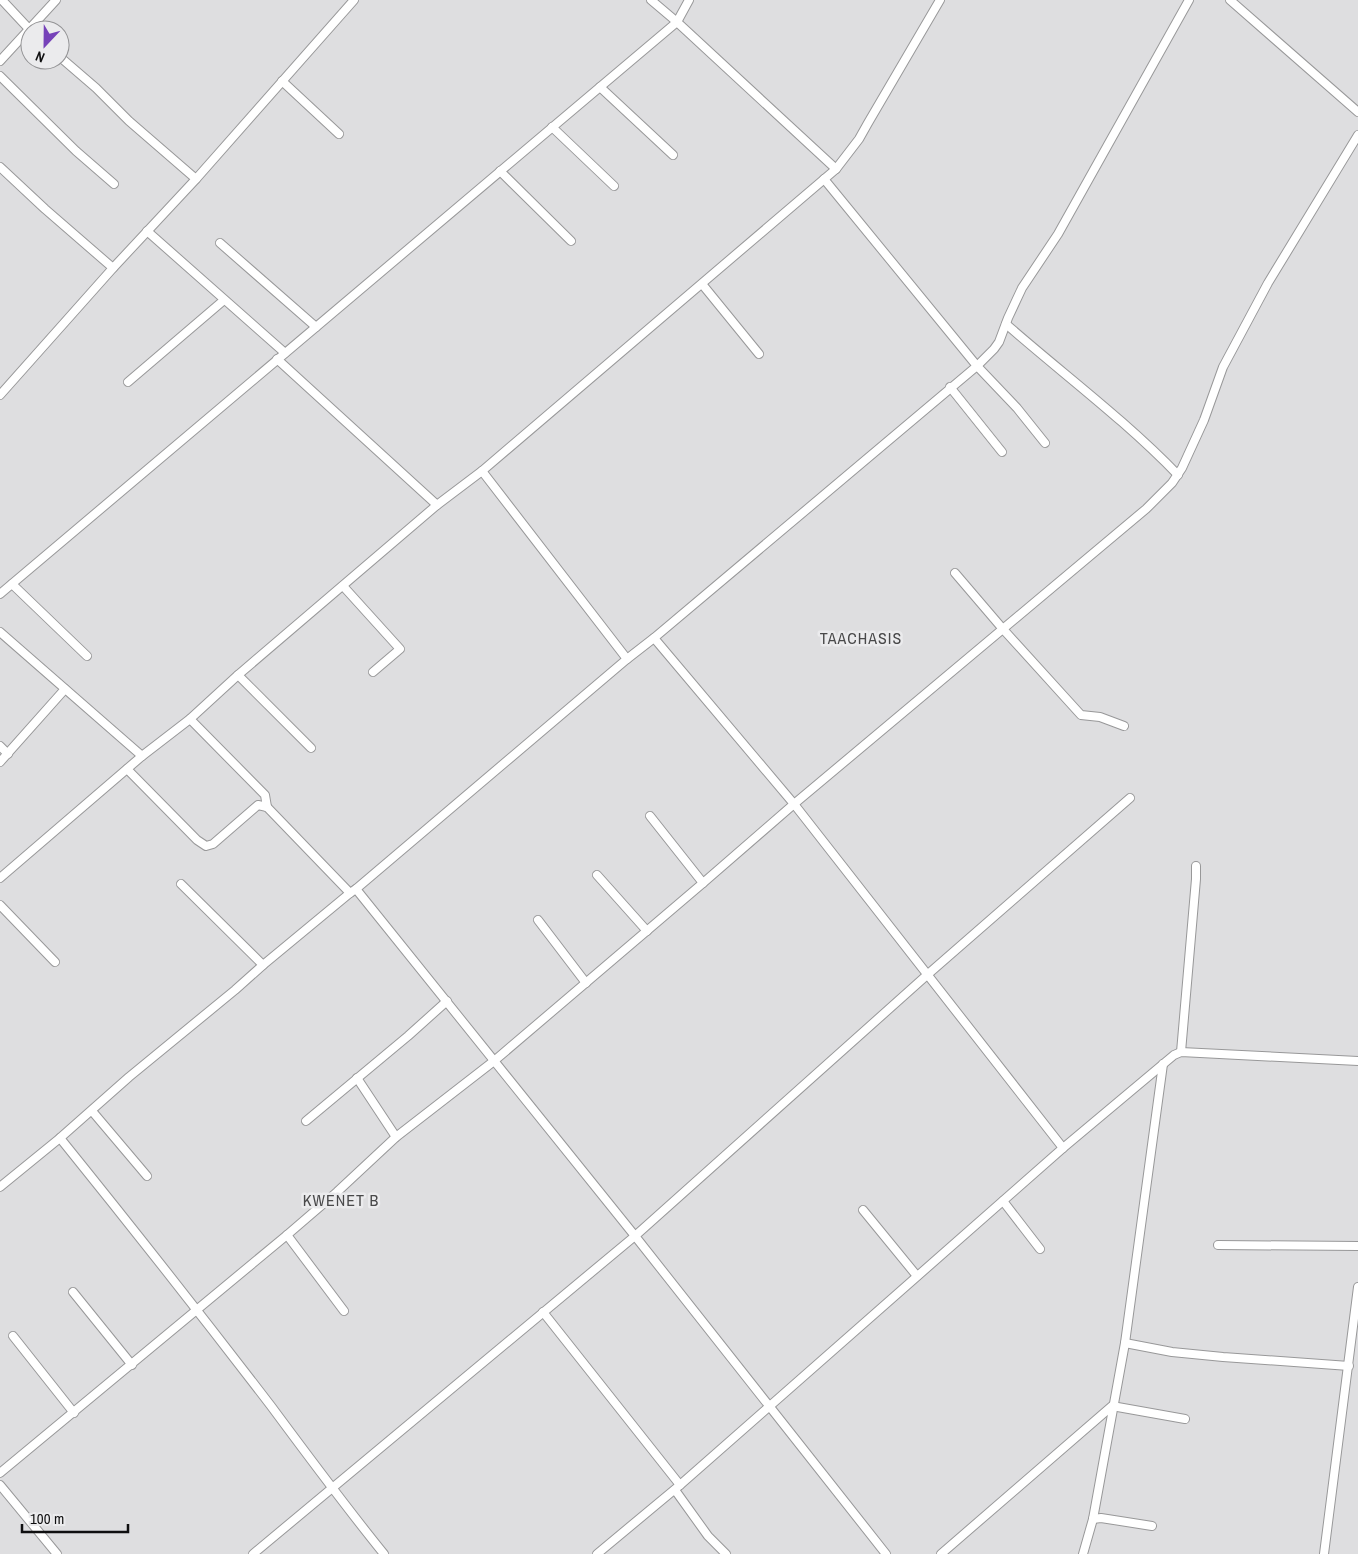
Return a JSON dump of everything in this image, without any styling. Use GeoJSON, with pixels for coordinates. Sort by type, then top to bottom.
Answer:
{"type":"FeatureCollection","features":[{"type":"Feature","properties":{"kind":"street"},"geometry":{"type":"LineString","coordinates":[[2,0],[21,20]]}},
{"type":"Feature","properties":{"kind":"street"},"geometry":{"type":"LineString","coordinates":[[39,20],[56,0]]}},
{"type":"Feature","properties":{"kind":"street"},"geometry":{"type":"LineString","coordinates":[[0,394],[146,231],[196,179],[354,0]]}},
{"type":"Feature","properties":{"kind":"street"},"geometry":{"type":"LineString","coordinates":[[651,0],[836,169]]}},
{"type":"Feature","properties":{"kind":"street"},"geometry":{"type":"LineString","coordinates":[[0,594],[677,22],[689,0]]}},
{"type":"Feature","properties":{"kind":"street"},"geometry":{"type":"LineString","coordinates":[[0,878],[142,756],[190,719],[238,675],[836,169],[863,131],[940,0]]}},
{"type":"Feature","properties":{"kind":"street"},"geometry":{"type":"LineString","coordinates":[[0,1186],[60,1138],[627,658],[654,638],[977,366],[999,342],[1022,288],[1058,234],[1189,0]]}},
{"type":"Feature","properties":{"kind":"street"},"geometry":{"type":"LineString","coordinates":[[1230,0],[1358,112]]}},
{"type":"Feature","properties":{"kind":"street"},"geometry":{"type":"LineString","coordinates":[[0,61],[20,40]]}},
{"type":"Feature","properties":{"kind":"street"},"geometry":{"type":"LineString","coordinates":[[70,66],[129,121],[196,179]]}},
{"type":"Feature","properties":{"kind":"street"},"geometry":{"type":"LineString","coordinates":[[0,76],[76,151],[114,184]]}},
{"type":"Feature","properties":{"kind":"street"},"geometry":{"type":"LineString","coordinates":[[282,82],[339,134]]}},
{"type":"Feature","properties":{"kind":"street"},"geometry":{"type":"LineString","coordinates":[[600,87],[673,155]]}},
{"type":"Feature","properties":{"kind":"street"},"geometry":{"type":"LineString","coordinates":[[552,126],[614,186]]}},
{"type":"Feature","properties":{"kind":"street"},"geometry":{"type":"LineString","coordinates":[[0,1473],[287,1235],[396,1137],[494,1061],[794,804],[1146,508],[1178,475],[1204,420],[1224,367],[1263,291],[1358,135]]}},
{"type":"Feature","properties":{"kind":"street"},"geometry":{"type":"LineString","coordinates":[[0,167],[113,268]]}},
{"type":"Feature","properties":{"kind":"street"},"geometry":{"type":"LineString","coordinates":[[500,171],[571,241]]}},
{"type":"Feature","properties":{"kind":"street"},"geometry":{"type":"LineString","coordinates":[[824,179],[977,366],[1017,408],[1045,443]]}},
{"type":"Feature","properties":{"kind":"street"},"geometry":{"type":"LineString","coordinates":[[146,231],[285,353]]}},
{"type":"Feature","properties":{"kind":"street"},"geometry":{"type":"LineString","coordinates":[[220,243],[316,327]]}},
{"type":"Feature","properties":{"kind":"street"},"geometry":{"type":"LineString","coordinates":[[702,284],[758,354]]}},
{"type":"Feature","properties":{"kind":"street"},"geometry":{"type":"LineString","coordinates":[[128,382],[224,300]]}},
{"type":"Feature","properties":{"kind":"street"},"geometry":{"type":"LineString","coordinates":[[1006,324],[1116,418],[1178,475]]}},
{"type":"Feature","properties":{"kind":"street"},"geometry":{"type":"LineString","coordinates":[[277,359],[438,505]]}},
{"type":"Feature","properties":{"kind":"street"},"geometry":{"type":"LineString","coordinates":[[950,387],[1002,452]]}},
{"type":"Feature","properties":{"kind":"street"},"geometry":{"type":"LineString","coordinates":[[482,470],[627,658]]}},
{"type":"Feature","properties":{"kind":"street"},"geometry":{"type":"LineString","coordinates":[[954,573],[1081,715],[1100,717],[1124,726]]}},
{"type":"Feature","properties":{"kind":"street"},"geometry":{"type":"LineString","coordinates":[[12,584],[87,656]]}},
{"type":"Feature","properties":{"kind":"street"},"geometry":{"type":"LineString","coordinates":[[343,586],[400,649],[373,672]]}},
{"type":"Feature","properties":{"kind":"street"},"geometry":{"type":"LineString","coordinates":[[0,632],[142,756]]}},
{"type":"Feature","properties":{"kind":"street"},"geometry":{"type":"LineString","coordinates":[[654,638],[794,804],[1063,1148]]}},
{"type":"Feature","properties":{"kind":"street"},"geometry":{"type":"LineString","coordinates":[[238,675],[311,748]]}},
{"type":"Feature","properties":{"kind":"street"},"geometry":{"type":"LineString","coordinates":[[0,762],[65,689]]}},
{"type":"Feature","properties":{"kind":"street"},"geometry":{"type":"LineString","coordinates":[[190,719],[265,795],[267,807]]}},
{"type":"Feature","properties":{"kind":"street"},"geometry":{"type":"LineString","coordinates":[[0,746],[8,754]]}},
{"type":"Feature","properties":{"kind":"street"},"geometry":{"type":"LineString","coordinates":[[127,769],[197,840],[206,846],[214,844],[258,805],[267,807],[353,891],[447,1001],[886,1554]]}},
{"type":"Feature","properties":{"kind":"street"},"geometry":{"type":"LineString","coordinates":[[253,1554],[635,1236],[927,975],[1130,798]]}},
{"type":"Feature","properties":{"kind":"street"},"geometry":{"type":"LineString","coordinates":[[650,816],[703,883]]}},
{"type":"Feature","properties":{"kind":"street"},"geometry":{"type":"LineString","coordinates":[[1181,1052],[1196,866]]}},
{"type":"Feature","properties":{"kind":"street"},"geometry":{"type":"LineString","coordinates":[[597,875],[647,931]]}},
{"type":"Feature","properties":{"kind":"street"},"geometry":{"type":"LineString","coordinates":[[181,884],[263,965]]}},
{"type":"Feature","properties":{"kind":"street"},"geometry":{"type":"LineString","coordinates":[[0,906],[55,962]]}},
{"type":"Feature","properties":{"kind":"street"},"geometry":{"type":"LineString","coordinates":[[538,920],[586,983]]}},
{"type":"Feature","properties":{"kind":"street"},"geometry":{"type":"LineString","coordinates":[[306,1121],[447,1001]]}},
{"type":"Feature","properties":{"kind":"street"},"geometry":{"type":"LineString","coordinates":[[597,1554],[677,1488],[1063,1148],[1174,1055],[1181,1052],[1358,1061]]}},
{"type":"Feature","properties":{"kind":"street"},"geometry":{"type":"LineString","coordinates":[[1083,1554],[1093,1519],[1112,1406],[1125,1343],[1163,1064]]}},
{"type":"Feature","properties":{"kind":"street"},"geometry":{"type":"LineString","coordinates":[[357,1078],[396,1137]]}},
{"type":"Feature","properties":{"kind":"street"},"geometry":{"type":"LineString","coordinates":[[92,1111],[147,1176]]}},
{"type":"Feature","properties":{"kind":"street"},"geometry":{"type":"LineString","coordinates":[[60,1138],[127,1221],[384,1554]]}},
{"type":"Feature","properties":{"kind":"street"},"geometry":{"type":"LineString","coordinates":[[1003,1201],[1040,1250]]}},
{"type":"Feature","properties":{"kind":"street"},"geometry":{"type":"LineString","coordinates":[[863,1210],[918,1276]]}},
{"type":"Feature","properties":{"kind":"street"},"geometry":{"type":"LineString","coordinates":[[287,1235],[344,1311]]}},
{"type":"Feature","properties":{"kind":"street"},"geometry":{"type":"LineString","coordinates":[[1218,1245],[1358,1246]]}},
{"type":"Feature","properties":{"kind":"street"},"geometry":{"type":"LineString","coordinates":[[1324,1554],[1352,1363],[1358,1287]]}},
{"type":"Feature","properties":{"kind":"street"},"geometry":{"type":"LineString","coordinates":[[73,1292],[132,1365]]}},
{"type":"Feature","properties":{"kind":"street"},"geometry":{"type":"LineString","coordinates":[[542,1312],[677,1488],[708,1536],[726,1554]]}},
{"type":"Feature","properties":{"kind":"street"},"geometry":{"type":"LineString","coordinates":[[13,1336],[74,1413]]}},
{"type":"Feature","properties":{"kind":"street"},"geometry":{"type":"LineString","coordinates":[[1125,1343],[1172,1352],[1214,1356],[1352,1363]]}},
{"type":"Feature","properties":{"kind":"street"},"geometry":{"type":"LineString","coordinates":[[1112,1406],[1184,1419]]}},
{"type":"Feature","properties":{"kind":"street"},"geometry":{"type":"LineString","coordinates":[[941,1554],[1112,1406]]}},
{"type":"Feature","properties":{"kind":"street"},"geometry":{"type":"LineString","coordinates":[[0,1485],[57,1554]]}},
{"type":"Feature","properties":{"kind":"street"},"geometry":{"type":"LineString","coordinates":[[1093,1519],[1101,1518],[1152,1526]]}},
{"type":"Feature","properties":{"kind":"district","name":"TAACHASIS"},"geometry":{"type":"Point","coordinates":[861,638]}},
{"type":"Feature","properties":{"kind":"district","name":"KWENET B"},"geometry":{"type":"Point","coordinates":[341,1200]}}]}
